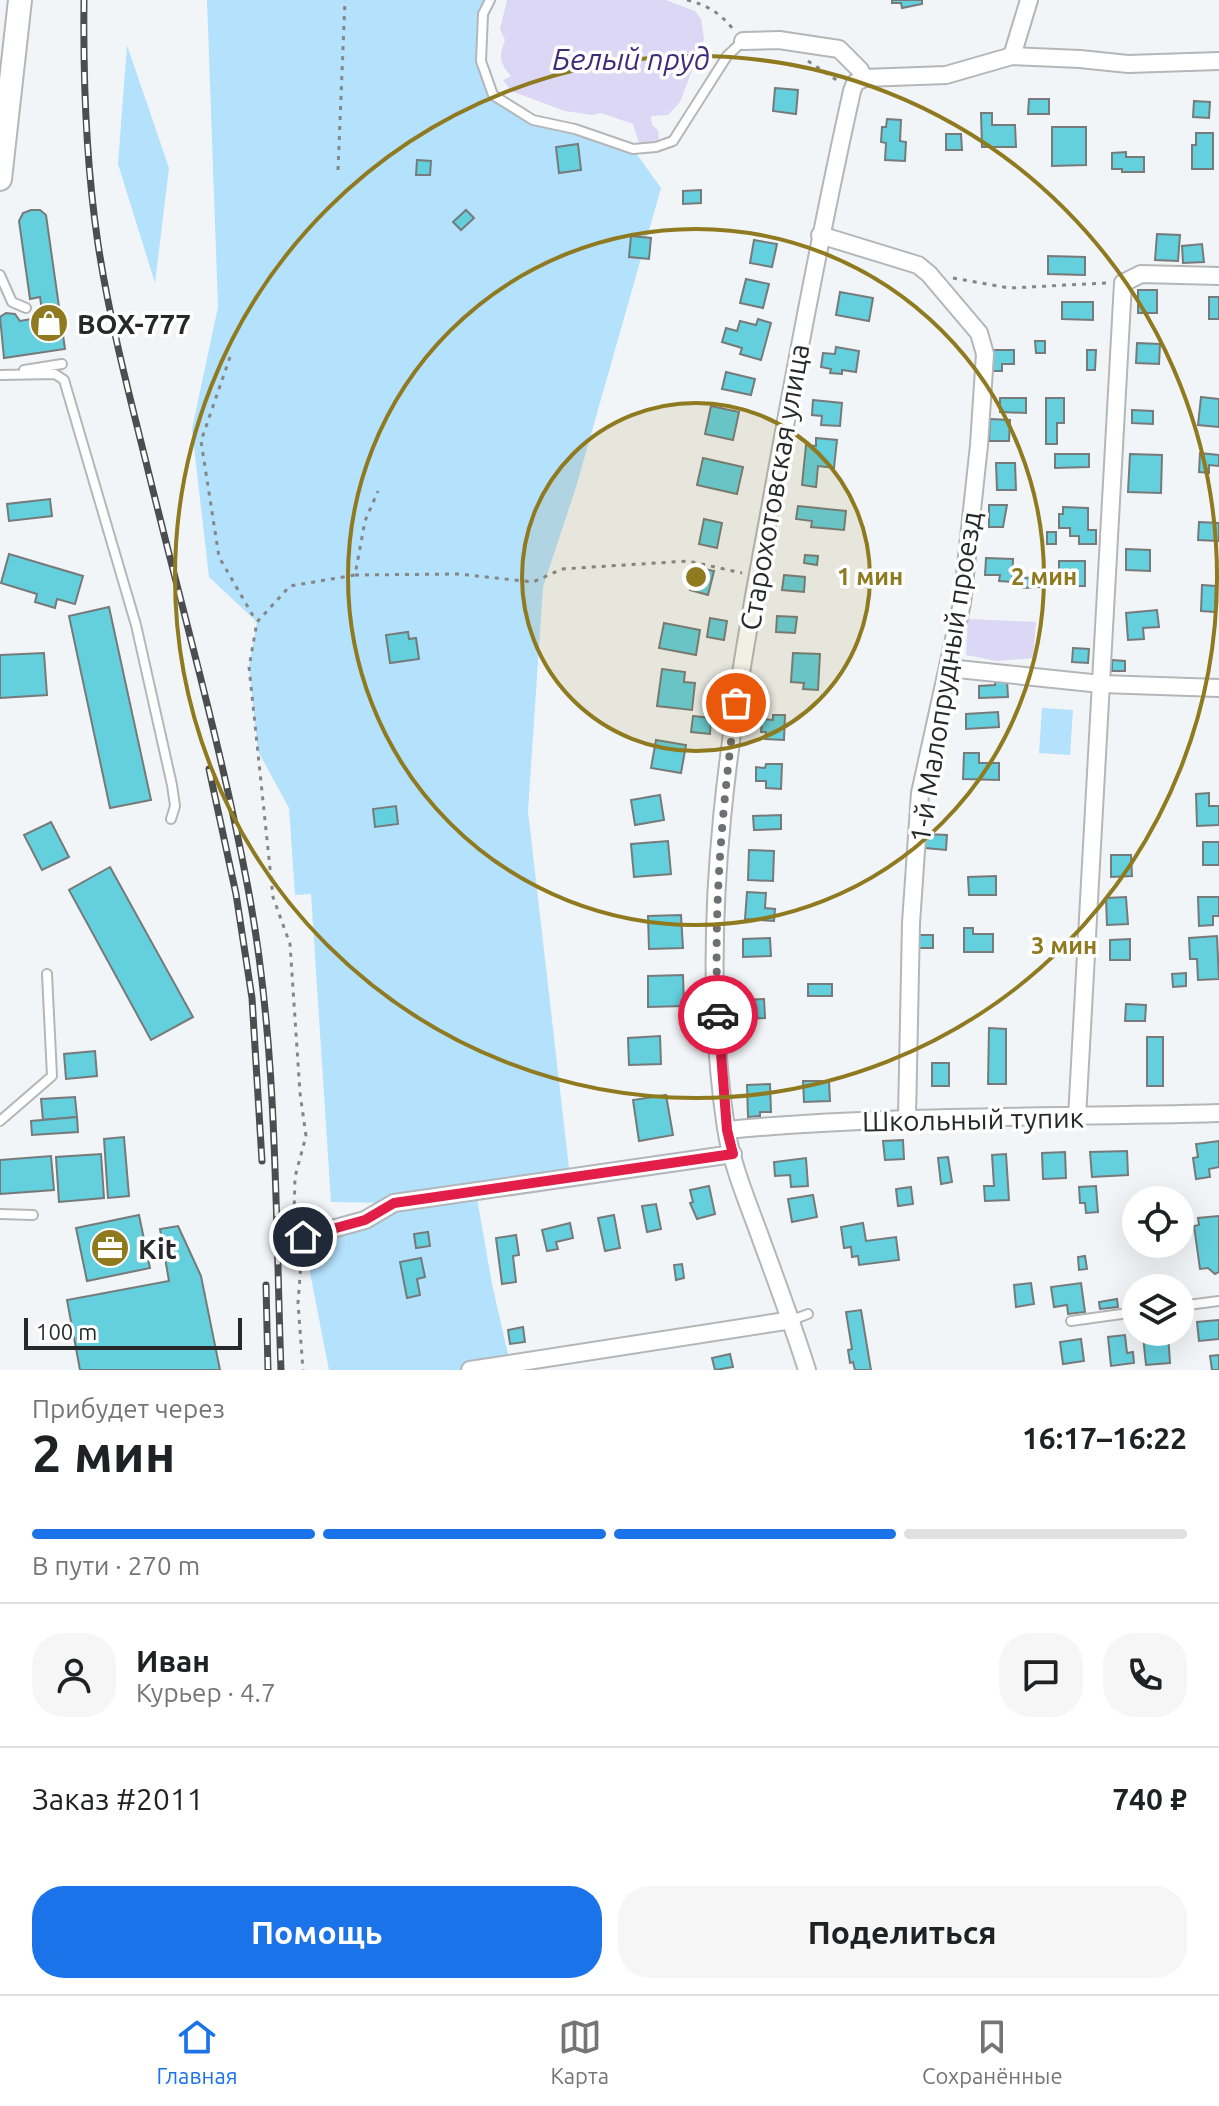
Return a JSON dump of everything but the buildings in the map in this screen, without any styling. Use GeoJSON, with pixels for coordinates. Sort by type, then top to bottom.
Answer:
{"type":"FeatureCollection","features":[{"type":"Feature","properties":{"kind":"main road"},"geometry":{"type":"LineString","coordinates":[[0,179],[4,112],[20,0]]}},
{"type":"Feature","properties":{"kind":"street"},"geometry":{"type":"LineString","coordinates":[[1012,56],[1029,0]]}},
{"type":"Feature","properties":{"kind":"street"},"geometry":{"type":"LineString","coordinates":[[743,41],[779,40],[839,49],[864,78]]}},
{"type":"Feature","properties":{"kind":"street"},"geometry":{"type":"LineString","coordinates":[[852,91],[855,83],[864,78],[946,75],[1012,56],[1128,64],[1219,61]]}},
{"type":"Feature","properties":{"kind":"street","name":"Старохотовская улица"},"geometry":{"type":"LineString","coordinates":[[807,1370],[792,1320],[747,1201],[727,1130],[716,990],[717,891],[723,796],[740,672],[820,235],[852,91]]}},
{"type":"Feature","properties":{"kind":"street"},"geometry":{"type":"LineString","coordinates":[[820,235],[918,265],[929,274]]}},
{"type":"Feature","properties":{"kind":"street","name":"1-й Малопрудный проезд"},"geometry":{"type":"LineString","coordinates":[[907,1117],[911,923],[920,793],[962,603],[985,354],[979,333],[929,274]]}},
{"type":"Feature","properties":{"kind":"street"},"geometry":{"type":"LineString","coordinates":[[1077,1118],[1123,283],[1141,274],[1219,276]]}},
{"type":"Feature","properties":{"kind":"street"},"geometry":{"type":"LineString","coordinates":[[948,668],[1101,684],[1219,688]]}},
{"type":"Feature","properties":{"kind":"street","name":"Школьный тупик"},"geometry":{"type":"LineString","coordinates":[[727,1130],[907,1117],[1077,1118],[1219,1113]]}},
{"type":"Feature","properties":{"kind":"street"},"geometry":{"type":"LineString","coordinates":[[303,1237],[365,1220],[394,1203],[733,1154]]}},
{"type":"Feature","properties":{"kind":"street"},"geometry":{"type":"LineString","coordinates":[[470,1370],[792,1320]]}},
{"type":"Feature","properties":{"kind":"lane"},"geometry":{"type":"LineString","coordinates":[[490,0],[483,14],[481,61],[493,95],[533,120],[575,129],[633,149],[656,147],[673,141],[727,56],[743,41]]}},
{"type":"Feature","properties":{"kind":"lane"},"geometry":{"type":"LineString","coordinates":[[0,275],[12,302],[26,308]]}},
{"type":"Feature","properties":{"kind":"lane"},"geometry":{"type":"LineString","coordinates":[[0,375],[62,364]]}},
{"type":"Feature","properties":{"kind":"lane"},"geometry":{"type":"LineString","coordinates":[[0,375],[55,374],[64,380],[136,625],[172,785],[175,806],[171,819]]}},
{"type":"Feature","properties":{"kind":"lane"},"geometry":{"type":"LineString","coordinates":[[0,1121],[52,1076],[47,974]]}},
{"type":"Feature","properties":{"kind":"lane"},"geometry":{"type":"LineString","coordinates":[[0,1214],[33,1215]]}},
{"type":"Feature","properties":{"kind":"lane"},"geometry":{"type":"LineString","coordinates":[[1194,1304],[1219,1301]]}},
{"type":"Feature","properties":{"kind":"lane"},"geometry":{"type":"LineString","coordinates":[[792,1320],[808,1314]]}},
{"type":"Feature","properties":{"kind":"lane"},"geometry":{"type":"LineString","coordinates":[[1071,1321],[1122,1314]]}},
{"type":"Feature","properties":{"kind":"path"},"geometry":{"type":"LineString","coordinates":[[338,170],[345,0]]}},
{"type":"Feature","properties":{"kind":"path"},"geometry":{"type":"LineString","coordinates":[[687,0],[703,4],[722,15],[743,41]]}},
{"type":"Feature","properties":{"kind":"path"},"geometry":{"type":"LineString","coordinates":[[803,57],[852,91]]}},
{"type":"Feature","properties":{"kind":"path"},"geometry":{"type":"LineString","coordinates":[[929,274],[1009,288],[1123,283]]}},
{"type":"Feature","properties":{"kind":"path"},"geometry":{"type":"LineString","coordinates":[[230,357],[201,441],[219,557],[257,622]]}},
{"type":"Feature","properties":{"kind":"path"},"geometry":{"type":"LineString","coordinates":[[355,575],[365,521],[378,491]]}},
{"type":"Feature","properties":{"kind":"path"},"geometry":{"type":"LineString","coordinates":[[303,1370],[298,1303],[303,1237],[294,1216],[295,1177],[306,1136],[300,1093],[290,944],[273,897],[249,667],[257,622],[290,586],[355,575],[459,574],[533,582],[562,569],[688,561],[757,576]]}},
{"type":"Feature","properties":{"kind":"shaded area"},"geometry":{"type":"Polygon","coordinates":[[[207,0],[490,0],[483,14],[481,61],[493,95],[533,120],[633,149],[661,188],[576,487],[543,587],[528,811],[570,1177],[476,1192],[510,1363],[470,1370],[329,1370],[303,1237],[391,1203],[331,1202],[311,894],[295,895],[289,808],[258,751],[249,667],[257,622],[209,577],[192,429],[218,307],[207,0]]]}},
{"type":"Feature","properties":{"kind":"shaded area"},"geometry":{"type":"Polygon","coordinates":[[[127,45],[169,168],[155,283],[118,164],[127,45]]]}},
{"type":"Feature","properties":{"kind":"shaded area"},"geometry":{"type":"Polygon","coordinates":[[[1042,708],[1073,710],[1070,755],[1039,753],[1042,708]]]}},
{"type":"Feature","properties":{"kind":"water","name":"Белый пруд"},"geometry":{"type":"Polygon","coordinates":[[[507,0],[666,0],[695,11],[701,19],[704,39],[680,102],[668,115],[651,116],[659,139],[640,146],[633,124],[601,113],[592,115],[565,111],[511,91],[503,80],[511,76],[501,59],[505,40],[500,29],[507,0]]]}},
{"type":"Feature","properties":{"kind":"water"},"geometry":{"type":"Polygon","coordinates":[[[968,619],[1036,622],[1033,658],[997,661],[966,655],[968,619]]]}},
{"type":"Feature","properties":{"kind":"railway"},"geometry":{"type":"LineString","coordinates":[[84,0],[88,153],[102,271],[126,381],[225,777],[257,943],[270,1065],[281,1370]]}},
{"type":"Feature","properties":{"kind":"railway"},"geometry":{"type":"LineString","coordinates":[[209,769],[236,894],[252,998],[262,1161]]}},
{"type":"Feature","properties":{"kind":"railway"},"geometry":{"type":"LineString","coordinates":[[266,1285],[268,1370]]}},
{"type":"Feature","properties":{"kind":"way so far"},"geometry":{"type":"LineString","coordinates":[[718,1015],[717,891],[723,796],[736,703]]}},
{"type":"Feature","properties":{"kind":"place","name":"ВОХ-777"},"geometry":{"type":"Point","coordinates":[49,323]}},
{"type":"Feature","properties":{"kind":"place","name":"Kit"},"geometry":{"type":"Point","coordinates":[110,1248]}},
{"type":"Feature","properties":{"kind":"route"},"geometry":{"type":"LineString","coordinates":[[303,1237],[365,1220],[394,1203],[733,1154],[727,1130],[720,1066],[718,1015]]}}]}
